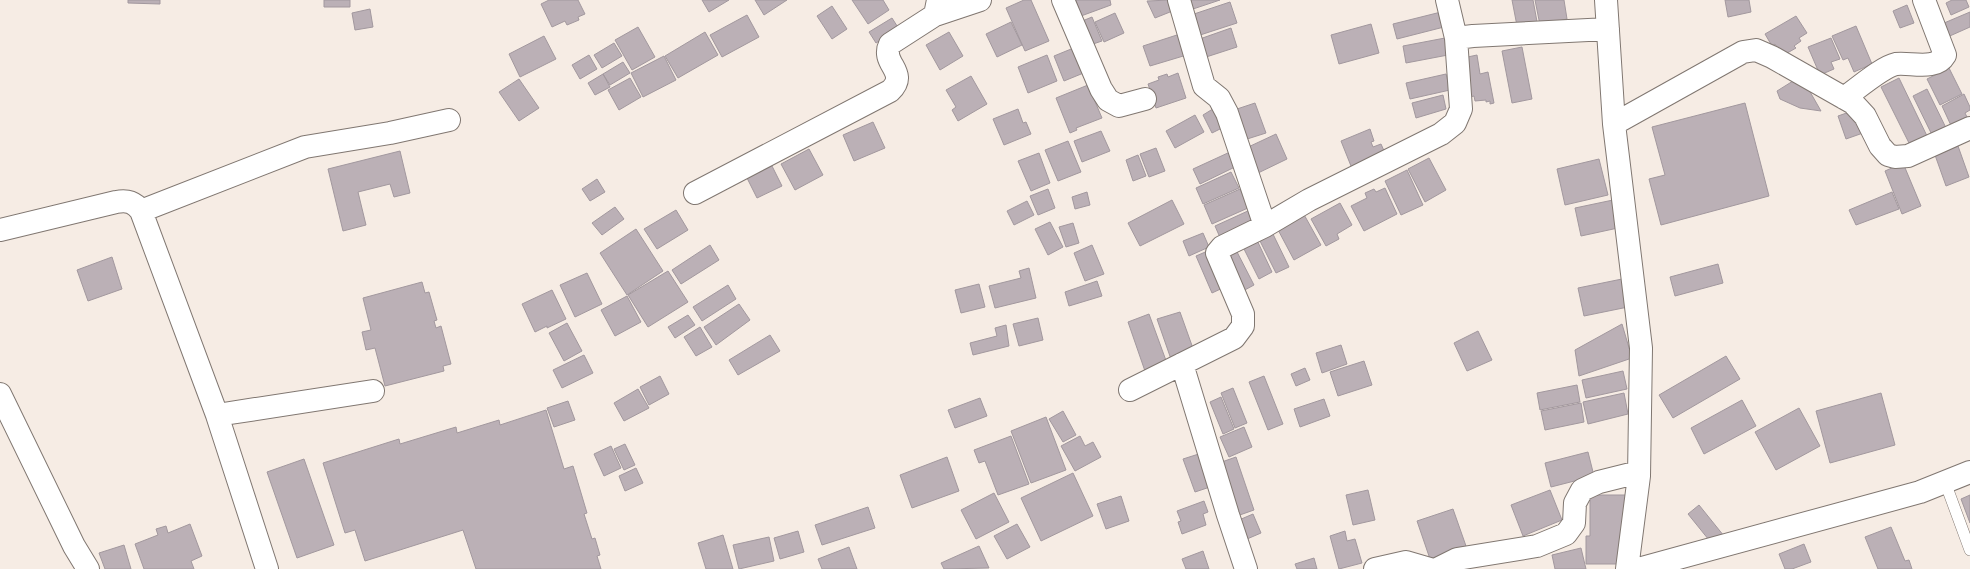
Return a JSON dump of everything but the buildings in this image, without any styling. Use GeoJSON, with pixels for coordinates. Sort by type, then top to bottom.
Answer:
{"type":"FeatureCollection","features":[{"type":"Feature","properties":{"kind":"street"},"geometry":{"type":"LineString","coordinates":[[695,193],[890,91],[897,84],[898,78],[888,56],[887,50],[890,44],[937,7],[980,0]]}},
{"type":"Feature","properties":{"kind":"street"},"geometry":{"type":"LineString","coordinates":[[1062,0],[1100,89],[1108,100],[1120,106],[1145,99]]}},
{"type":"Feature","properties":{"kind":"street"},"geometry":{"type":"LineString","coordinates":[[1179,0],[1204,86],[1220,98],[1227,113],[1265,226]]}},
{"type":"Feature","properties":{"kind":"street"},"geometry":{"type":"LineString","coordinates":[[1130,390],[1234,338],[1243,326],[1243,314],[1217,253],[1222,247],[1265,226],[1309,200],[1441,134],[1455,123],[1461,109],[1456,38],[1448,0]]}},
{"type":"Feature","properties":{"kind":"street"},"geometry":{"type":"LineString","coordinates":[[1606,0],[1614,124],[1640,348],[1639,472],[1627,569]]}},
{"type":"Feature","properties":{"kind":"street"},"geometry":{"type":"LineString","coordinates":[[1844,98],[1894,64],[1907,63],[1925,66],[1943,59],[1945,55],[1924,0]]}},
{"type":"Feature","properties":{"kind":"street"},"geometry":{"type":"LineString","coordinates":[[1456,38],[1608,29]]}},
{"type":"Feature","properties":{"kind":"street"},"geometry":{"type":"LineString","coordinates":[[1614,124],[1743,52],[1756,50],[1772,57],[1853,103],[1865,116],[1880,146],[1888,155],[1896,157],[1908,156],[1970,128]]}},
{"type":"Feature","properties":{"kind":"street"},"geometry":{"type":"LineString","coordinates":[[141,211],[305,147],[390,133],[448,120]]}},
{"type":"Feature","properties":{"kind":"street"},"geometry":{"type":"LineString","coordinates":[[0,230],[120,201],[131,202],[137,205],[141,211],[217,415],[266,569]]}},
{"type":"Feature","properties":{"kind":"street"},"geometry":{"type":"LineString","coordinates":[[1182,364],[1246,569]]}},
{"type":"Feature","properties":{"kind":"street"},"geometry":{"type":"LineString","coordinates":[[217,415],[373,391]]}},
{"type":"Feature","properties":{"kind":"street"},"geometry":{"type":"LineString","coordinates":[[0,394],[74,546],[88,569]]}},
{"type":"Feature","properties":{"kind":"street"},"geometry":{"type":"LineString","coordinates":[[1438,569],[1537,546],[1566,534],[1574,523],[1575,503],[1582,490],[1599,482],[1639,472]]}},
{"type":"Feature","properties":{"kind":"street"},"geometry":{"type":"LineString","coordinates":[[1638,569],[1920,492],[1970,472]]}},
{"type":"Feature","properties":{"kind":"street"},"geometry":{"type":"LineString","coordinates":[[1375,569],[1406,562],[1430,569]]}},
{"type":"Feature","properties":{"kind":"lane"},"geometry":{"type":"LineString","coordinates":[[1945,482],[1970,550]]}}]}
